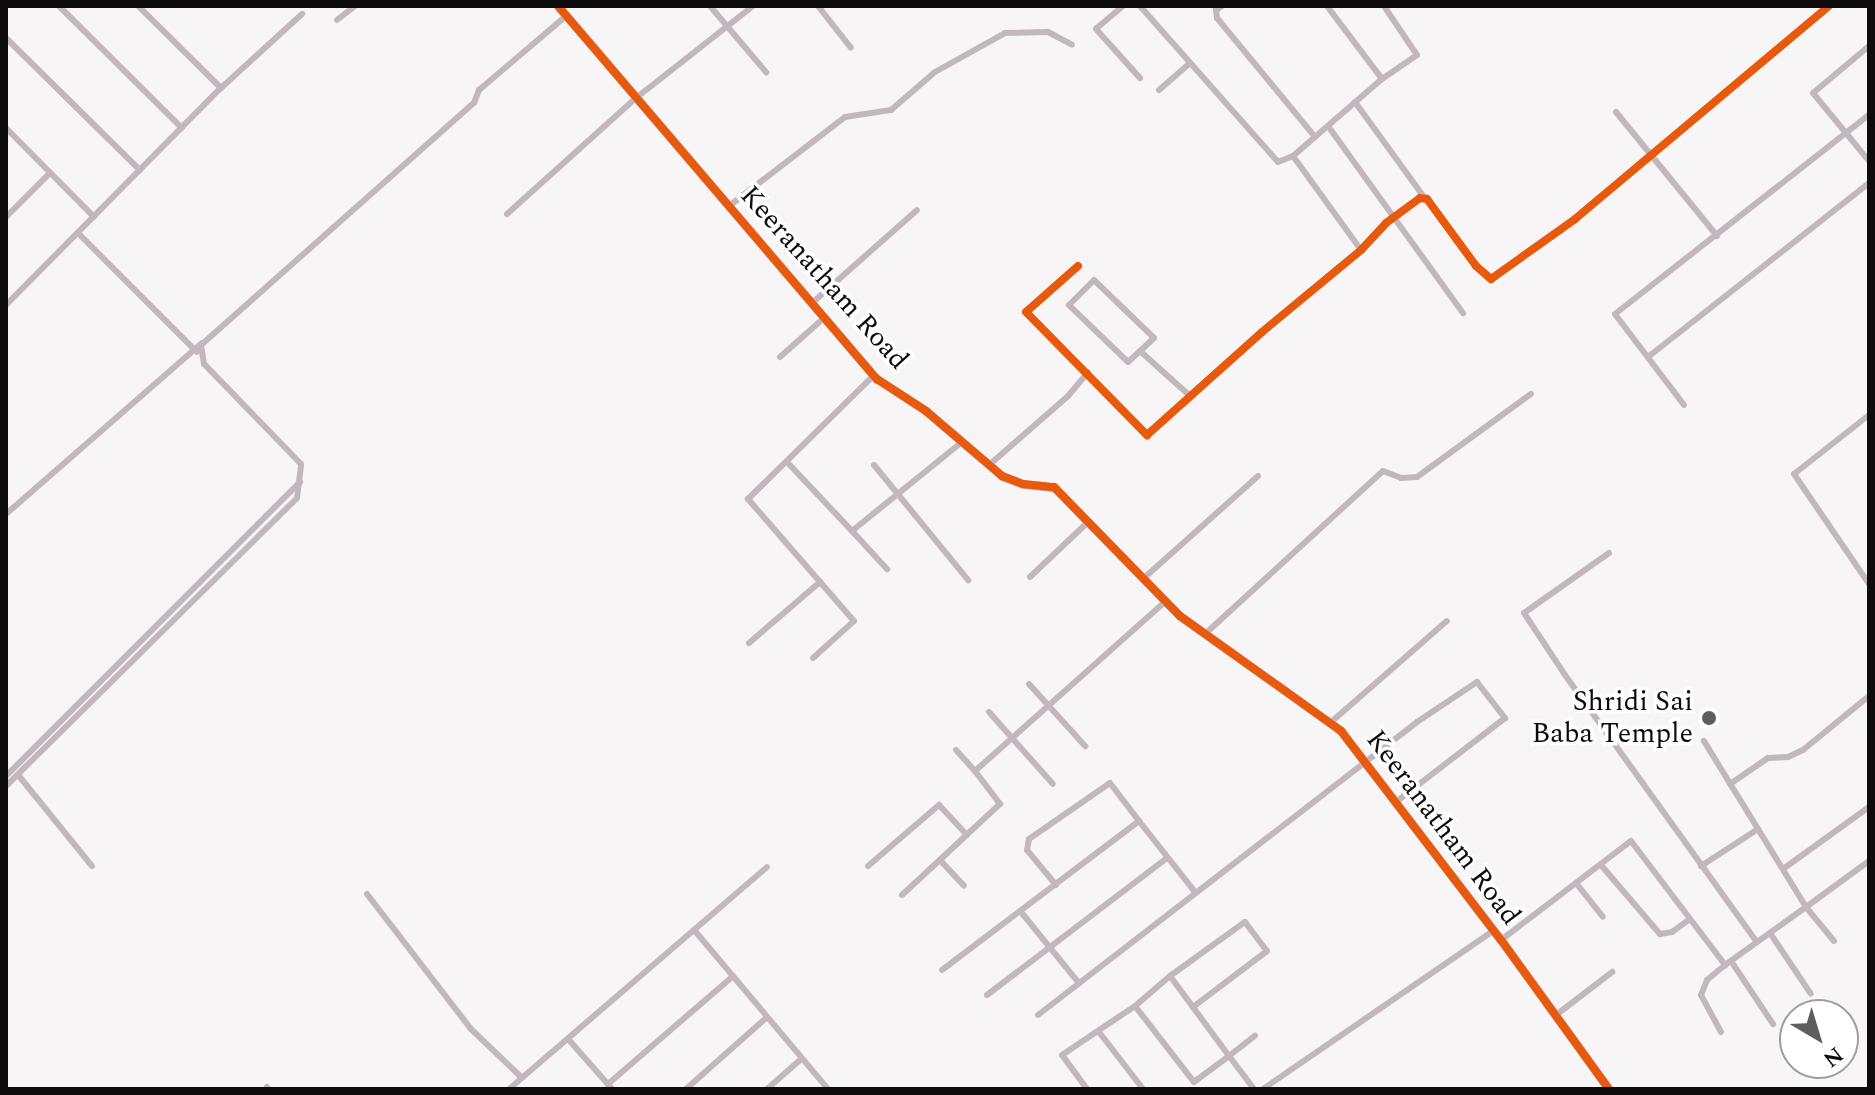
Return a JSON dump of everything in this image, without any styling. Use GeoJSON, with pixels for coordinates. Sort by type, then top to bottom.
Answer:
{"type":"FeatureCollection","features":[{"type":"Feature","properties":{"kind":"street"},"geometry":{"type":"LineString","coordinates":[[59,6],[182,128]]}},
{"type":"Feature","properties":{"kind":"street"},"geometry":{"type":"LineString","coordinates":[[138,6],[221,88]]}},
{"type":"Feature","properties":{"kind":"street"},"geometry":{"type":"LineString","coordinates":[[337,20],[355,6]]}},
{"type":"Feature","properties":{"kind":"street","name":"Keeranatham Road"},"geometry":{"type":"LineString","coordinates":[[558,6],[874,375],[1002,476],[1023,484],[1054,487],[1180,616],[1330,723],[1367,762],[1609,1089]]}},
{"type":"Feature","properties":{"kind":"street"},"geometry":{"type":"LineString","coordinates":[[710,6],[766,72]]}},
{"type":"Feature","properties":{"kind":"street"},"geometry":{"type":"LineString","coordinates":[[507,214],[636,98],[753,6]]}},
{"type":"Feature","properties":{"kind":"street"},"geometry":{"type":"LineString","coordinates":[[818,6],[851,48]]}},
{"type":"Feature","properties":{"kind":"street"},"geometry":{"type":"LineString","coordinates":[[1123,6],[1096,29],[1140,78]]}},
{"type":"Feature","properties":{"kind":"street"},"geometry":{"type":"LineString","coordinates":[[1140,6],[1278,162],[1293,156],[1382,79],[1412,61],[1418,51],[1384,6]]}},
{"type":"Feature","properties":{"kind":"street"},"geometry":{"type":"LineString","coordinates":[[1222,6],[1216,10],[1217,18],[1315,137]]}},
{"type":"Feature","properties":{"kind":"street"},"geometry":{"type":"LineString","coordinates":[[1327,6],[1382,79]]}},
{"type":"Feature","properties":{"kind":"street"},"geometry":{"type":"LineString","coordinates":[[1355,102],[1476,266],[1491,279],[1575,219],[1829,6]]}},
{"type":"Feature","properties":{"kind":"street"},"geometry":{"type":"LineString","coordinates":[[6,305],[221,88],[302,14]]}},
{"type":"Feature","properties":{"kind":"street"},"geometry":{"type":"LineString","coordinates":[[6,514],[198,352],[205,341],[474,103],[479,90],[566,16]]}},
{"type":"Feature","properties":{"kind":"street"},"geometry":{"type":"LineString","coordinates":[[729,206],[845,117],[891,110],[935,72],[1005,33],[1048,32],[1072,45]]}},
{"type":"Feature","properties":{"kind":"street"},"geometry":{"type":"LineString","coordinates":[[6,38],[140,170]]}},
{"type":"Feature","properties":{"kind":"street"},"geometry":{"type":"LineString","coordinates":[[1869,46],[1813,93],[1869,161]]}},
{"type":"Feature","properties":{"kind":"street"},"geometry":{"type":"LineString","coordinates":[[1159,90],[1189,64]]}},
{"type":"Feature","properties":{"kind":"street"},"geometry":{"type":"LineString","coordinates":[[1616,112],[1717,236]]}},
{"type":"Feature","properties":{"kind":"street"},"geometry":{"type":"LineString","coordinates":[[1684,405],[1615,314],[1869,115]]}},
{"type":"Feature","properties":{"kind":"street"},"geometry":{"type":"LineString","coordinates":[[1328,126],[1463,313]]}},
{"type":"Feature","properties":{"kind":"street"},"geometry":{"type":"LineString","coordinates":[[6,128],[94,217]]}},
{"type":"Feature","properties":{"kind":"street"},"geometry":{"type":"LineString","coordinates":[[1293,156],[1361,250]]}},
{"type":"Feature","properties":{"kind":"street"},"geometry":{"type":"LineString","coordinates":[[6,217],[50,173]]}},
{"type":"Feature","properties":{"kind":"street"},"geometry":{"type":"LineString","coordinates":[[1648,357],[1869,183]]}},
{"type":"Feature","properties":{"kind":"street"},"geometry":{"type":"LineString","coordinates":[[1078,266],[1026,312],[1147,435],[1395,217],[1424,197]]}},
{"type":"Feature","properties":{"kind":"street"},"geometry":{"type":"LineString","coordinates":[[812,303],[917,210]]}},
{"type":"Feature","properties":{"kind":"street"},"geometry":{"type":"LineString","coordinates":[[6,786],[290,508],[301,482],[301,464],[296,456],[204,364],[198,352],[78,233]]}},
{"type":"Feature","properties":{"kind":"street"},"geometry":{"type":"LineString","coordinates":[[1094,280],[1154,338],[1140,351],[1128,362],[1069,305],[1094,280]]}},
{"type":"Feature","properties":{"kind":"street"},"geometry":{"type":"LineString","coordinates":[[780,357],[824,318]]}},
{"type":"Feature","properties":{"kind":"street"},"geometry":{"type":"LineString","coordinates":[[1140,351],[1190,396]]}},
{"type":"Feature","properties":{"kind":"street"},"geometry":{"type":"LineString","coordinates":[[989,465],[1068,396],[1088,372]]}},
{"type":"Feature","properties":{"kind":"street"},"geometry":{"type":"LineString","coordinates":[[813,658],[854,621],[748,499],[874,375]]}},
{"type":"Feature","properties":{"kind":"street"},"geometry":{"type":"LineString","coordinates":[[1205,634],[1383,471],[1401,478],[1417,477],[1531,394]]}},
{"type":"Feature","properties":{"kind":"street"},"geometry":{"type":"LineString","coordinates":[[1869,415],[1794,474],[1869,584]]}},
{"type":"Feature","properties":{"kind":"street"},"geometry":{"type":"LineString","coordinates":[[852,531],[962,442]]}},
{"type":"Feature","properties":{"kind":"street"},"geometry":{"type":"LineString","coordinates":[[787,462],[887,569]]}},
{"type":"Feature","properties":{"kind":"street"},"geometry":{"type":"LineString","coordinates":[[874,465],[968,580]]}},
{"type":"Feature","properties":{"kind":"street"},"geometry":{"type":"LineString","coordinates":[[1144,578],[1258,476]]}},
{"type":"Feature","properties":{"kind":"street"},"geometry":{"type":"LineString","coordinates":[[6,776],[301,482]]}},
{"type":"Feature","properties":{"kind":"street"},"geometry":{"type":"LineString","coordinates":[[1030,577],[1089,521]]}},
{"type":"Feature","properties":{"kind":"street"},"geometry":{"type":"LineString","coordinates":[[1609,553],[1524,613],[1757,942]]}},
{"type":"Feature","properties":{"kind":"street"},"geometry":{"type":"LineString","coordinates":[[749,643],[820,582]]}},
{"type":"Feature","properties":{"kind":"street"},"geometry":{"type":"LineString","coordinates":[[975,771],[1047,704],[1167,601]]}},
{"type":"Feature","properties":{"kind":"street"},"geometry":{"type":"LineString","coordinates":[[1330,723],[1447,621]]}},
{"type":"Feature","properties":{"kind":"street"},"geometry":{"type":"LineString","coordinates":[[1038,1015],[1417,722],[1477,682],[1505,718],[1396,802]]}},
{"type":"Feature","properties":{"kind":"street"},"geometry":{"type":"LineString","coordinates":[[1029,684],[1085,746]]}},
{"type":"Feature","properties":{"kind":"street"},"geometry":{"type":"LineString","coordinates":[[1730,784],[1768,758],[1788,757],[1803,750],[1869,696]]}},
{"type":"Feature","properties":{"kind":"street"},"geometry":{"type":"LineString","coordinates":[[989,712],[1053,784]]}},
{"type":"Feature","properties":{"kind":"street"},"geometry":{"type":"LineString","coordinates":[[1704,741],[1806,907],[1834,941]]}},
{"type":"Feature","properties":{"kind":"street"},"geometry":{"type":"LineString","coordinates":[[902,895],[1001,802],[956,750]]}},
{"type":"Feature","properties":{"kind":"street"},"geometry":{"type":"LineString","coordinates":[[19,776],[92,866]]}},
{"type":"Feature","properties":{"kind":"street"},"geometry":{"type":"LineString","coordinates":[[1056,885],[1027,850],[1029,839],[1110,783],[1195,892]]}},
{"type":"Feature","properties":{"kind":"street"},"geometry":{"type":"LineString","coordinates":[[868,866],[937,806],[941,805],[967,835]]}},
{"type":"Feature","properties":{"kind":"street"},"geometry":{"type":"LineString","coordinates":[[1783,869],[1869,807]]}},
{"type":"Feature","properties":{"kind":"street"},"geometry":{"type":"LineString","coordinates":[[942,970],[1139,821]]}},
{"type":"Feature","properties":{"kind":"street"},"geometry":{"type":"LineString","coordinates":[[1701,866],[1758,829]]}},
{"type":"Feature","properties":{"kind":"street"},"geometry":{"type":"LineString","coordinates":[[1501,940],[1631,841],[1773,1024]]}},
{"type":"Feature","properties":{"kind":"street"},"geometry":{"type":"LineString","coordinates":[[987,995],[1167,858]]}},
{"type":"Feature","properties":{"kind":"street"},"geometry":{"type":"LineString","coordinates":[[940,860],[964,886]]}},
{"type":"Feature","properties":{"kind":"street"},"geometry":{"type":"LineString","coordinates":[[1721,1032],[1701,995],[1707,980],[1869,861]]}},
{"type":"Feature","properties":{"kind":"street"},"geometry":{"type":"LineString","coordinates":[[1601,865],[1660,934],[1672,932],[1690,919]]}},
{"type":"Feature","properties":{"kind":"street"},"geometry":{"type":"LineString","coordinates":[[509,1089],[767,867]]}},
{"type":"Feature","properties":{"kind":"street"},"geometry":{"type":"LineString","coordinates":[[1576,883],[1603,917]]}},
{"type":"Feature","properties":{"kind":"street"},"geometry":{"type":"LineString","coordinates":[[367,894],[471,1029],[521,1077]]}},
{"type":"Feature","properties":{"kind":"street"},"geometry":{"type":"LineString","coordinates":[[1021,912],[1079,983]]}},
{"type":"Feature","properties":{"kind":"street"},"geometry":{"type":"LineString","coordinates":[[1087,1089],[1062,1055],[1135,1006],[1170,976],[1245,922],[1267,951],[1193,1007]]}},
{"type":"Feature","properties":{"kind":"street"},"geometry":{"type":"LineString","coordinates":[[1263,1089],[1494,930]]}},
{"type":"Feature","properties":{"kind":"street"},"geometry":{"type":"LineString","coordinates":[[695,931],[800,1060],[828,1089]]}},
{"type":"Feature","properties":{"kind":"street"},"geometry":{"type":"LineString","coordinates":[[1770,933],[1811,994]]}},
{"type":"Feature","properties":{"kind":"street"},"geometry":{"type":"LineString","coordinates":[[1556,1015],[1612,972]]}},
{"type":"Feature","properties":{"kind":"street"},"geometry":{"type":"LineString","coordinates":[[569,1040],[610,1087],[733,976]]}},
{"type":"Feature","properties":{"kind":"street"},"geometry":{"type":"LineString","coordinates":[[1170,976],[1254,1089]]}},
{"type":"Feature","properties":{"kind":"street"},"geometry":{"type":"LineString","coordinates":[[1135,1006],[1194,1082]]}},
{"type":"Feature","properties":{"kind":"street"},"geometry":{"type":"LineString","coordinates":[[686,1089],[766,1018]]}},
{"type":"Feature","properties":{"kind":"street"},"geometry":{"type":"LineString","coordinates":[[1099,1032],[1143,1089]]}},
{"type":"Feature","properties":{"kind":"street"},"geometry":{"type":"LineString","coordinates":[[1184,1089],[1255,1036]]}},
{"type":"Feature","properties":{"kind":"street"},"geometry":{"type":"LineString","coordinates":[[767,1089],[800,1060]]}},
{"type":"Feature","properties":{"kind":"cycle path"},"geometry":{"type":"LineString","coordinates":[[558,6],[877,379],[926,411],[1002,476],[1023,484],[1054,487],[1180,616],[1341,731],[1501,940],[1609,1089]]}},
{"type":"Feature","properties":{"kind":"cycle path"},"geometry":{"type":"LineString","coordinates":[[1078,266],[1026,312],[1147,435],[1262,332],[1361,250],[1386,223],[1420,198],[1427,199],[1476,266],[1491,279],[1575,219],[1829,6]]}},
{"type":"Feature","properties":{"kind":"place","name":"Shridi Sai Baba Temple"},"geometry":{"type":"Point","coordinates":[1709,718]}}]}
